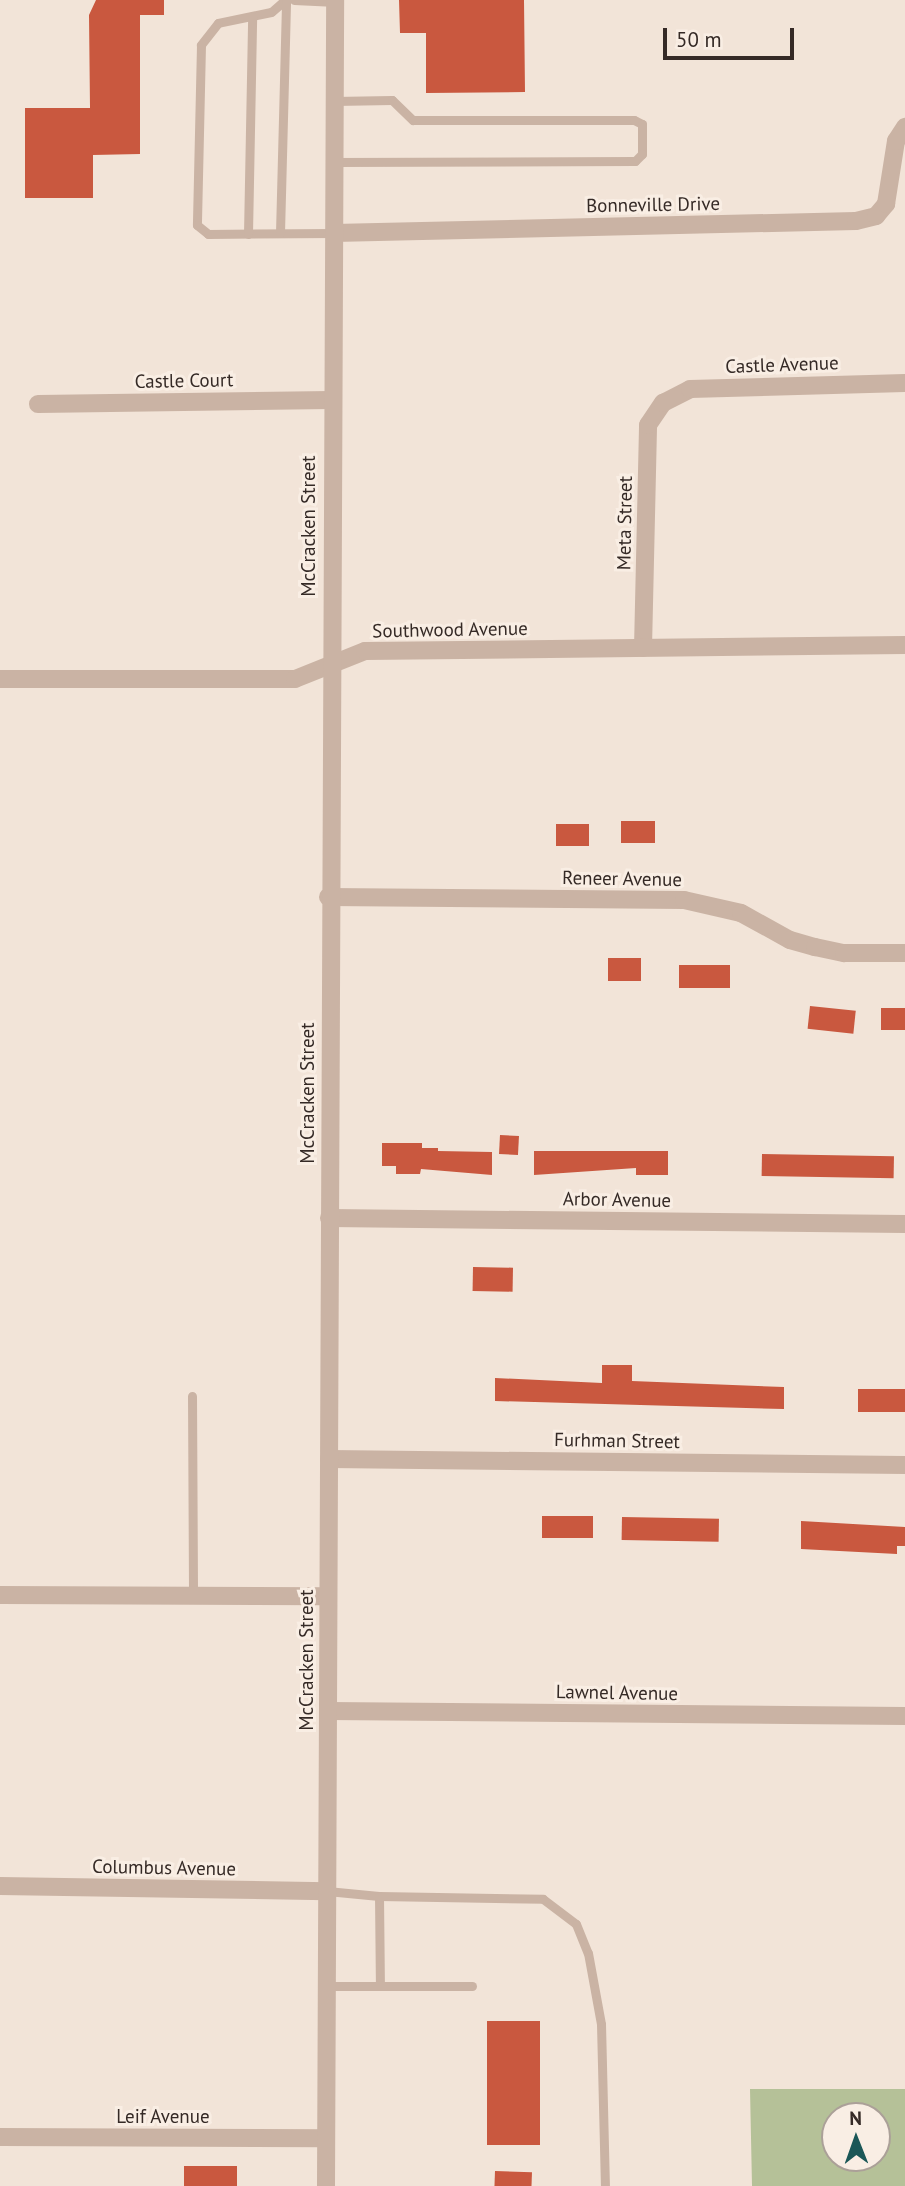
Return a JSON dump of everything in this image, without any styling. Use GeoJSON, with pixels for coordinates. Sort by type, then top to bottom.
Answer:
{"type":"FeatureCollection","features":[{"type":"Feature","properties":{"kind":"street","name":"McCracken Street"},"geometry":{"type":"LineString","coordinates":[[326,2186],[328,897],[336,1]]}},
{"type":"Feature","properties":{"kind":"street","name":"Bonneville Drive"},"geometry":{"type":"LineString","coordinates":[[334,233],[856,221],[876,216],[886,204],[896,141],[905,127]]}},
{"type":"Feature","properties":{"kind":"street","name":"Castle Avenue"},"geometry":{"type":"LineString","coordinates":[[663,403],[690,389],[905,383]]}},
{"type":"Feature","properties":{"kind":"street","name":"Castle Court"},"geometry":{"type":"LineString","coordinates":[[38,404],[331,400]]}},
{"type":"Feature","properties":{"kind":"street","name":"Meta Street"},"geometry":{"type":"LineString","coordinates":[[643,648],[648,425],[663,403]]}},
{"type":"Feature","properties":{"kind":"street","name":"Southwood Avenue"},"geometry":{"type":"LineString","coordinates":[[0,680],[295,679],[365,651],[905,645]]}},
{"type":"Feature","properties":{"kind":"street","name":"Reneer Avenue"},"geometry":{"type":"LineString","coordinates":[[328,897],[684,900],[741,913],[790,940],[815,947],[844,953],[905,953]]}},
{"type":"Feature","properties":{"kind":"street","name":"Arbor Avenue"},"geometry":{"type":"LineString","coordinates":[[329,1218],[905,1224]]}},
{"type":"Feature","properties":{"kind":"street","name":"Furhman Street"},"geometry":{"type":"LineString","coordinates":[[329,1459],[905,1465]]}},
{"type":"Feature","properties":{"kind":"street"},"geometry":{"type":"LineString","coordinates":[[0,1595],[328,1596]]}},
{"type":"Feature","properties":{"kind":"street","name":"Lawnel Avenue"},"geometry":{"type":"LineString","coordinates":[[328,1711],[905,1716]]}},
{"type":"Feature","properties":{"kind":"street","name":"Columbus Avenue"},"geometry":{"type":"LineString","coordinates":[[0,1886],[327,1891]]}},
{"type":"Feature","properties":{"kind":"street","name":"Leif Avenue"},"geometry":{"type":"LineString","coordinates":[[0,2137],[326,2138]]}},
{"type":"Feature","properties":{"kind":"lane"},"geometry":{"type":"LineString","coordinates":[[286,0],[271,12],[218,23],[201,46],[197,225],[208,234],[334,233]]}},
{"type":"Feature","properties":{"kind":"lane"},"geometry":{"type":"LineString","coordinates":[[280,233],[286,0]]}},
{"type":"Feature","properties":{"kind":"lane"},"geometry":{"type":"LineString","coordinates":[[294,0],[336,1]]}},
{"type":"Feature","properties":{"kind":"lane"},"geometry":{"type":"LineString","coordinates":[[248,234],[252,17]]}},
{"type":"Feature","properties":{"kind":"lane"},"geometry":{"type":"LineString","coordinates":[[334,101],[392,100],[413,120],[634,120],[642,124],[642,154],[635,160],[334,162]]}},
{"type":"Feature","properties":{"kind":"lane"},"geometry":{"type":"LineString","coordinates":[[192,1396],[193,1597]]}},
{"type":"Feature","properties":{"kind":"lane"},"geometry":{"type":"LineString","coordinates":[[327,1891],[379,1896],[543,1899],[560,1907],[576,1924],[588,1953],[601,2024],[605,2186]]}},
{"type":"Feature","properties":{"kind":"lane"},"geometry":{"type":"LineString","coordinates":[[379,1896],[380,1986]]}},
{"type":"Feature","properties":{"kind":"lane"},"geometry":{"type":"LineString","coordinates":[[326,1986],[472,1986]]}},
{"type":"Feature","properties":{"kind":"green space"},"geometry":{"type":"Polygon","coordinates":[[[750,2089],[905,2089],[905,2186],[752,2186],[750,2089]]]}},
{"type":"Feature","properties":{"kind":"building"},"geometry":{"type":"Polygon","coordinates":[[[96,0],[164,0],[164,15],[140,15],[140,154],[93,155],[93,198],[25,198],[25,108],[90,108],[89,15],[96,0]]]}},
{"type":"Feature","properties":{"kind":"building"},"geometry":{"type":"Polygon","coordinates":[[[399,0],[524,0],[525,92],[426,93],[426,33],[400,33],[399,0]]]}},
{"type":"Feature","properties":{"kind":"building"},"geometry":{"type":"Polygon","coordinates":[[[621,821],[655,821],[655,843],[621,843],[621,821]]]}},
{"type":"Feature","properties":{"kind":"building"},"geometry":{"type":"Polygon","coordinates":[[[556,824],[589,824],[589,846],[556,846],[556,824]]]}},
{"type":"Feature","properties":{"kind":"building"},"geometry":{"type":"Polygon","coordinates":[[[608,958],[641,958],[641,981],[608,981],[608,958]]]}},
{"type":"Feature","properties":{"kind":"building"},"geometry":{"type":"Polygon","coordinates":[[[679,965],[730,965],[730,988],[679,988],[679,965]]]}},
{"type":"Feature","properties":{"kind":"building"},"geometry":{"type":"Polygon","coordinates":[[[810,1006],[856,1011],[853,1034],[808,1029],[810,1006]]]}},
{"type":"Feature","properties":{"kind":"building"},"geometry":{"type":"Polygon","coordinates":[[[881,1008],[905,1008],[905,1030],[881,1030],[881,1008]]]}},
{"type":"Feature","properties":{"kind":"building"},"geometry":{"type":"Polygon","coordinates":[[[500,1135],[519,1136],[518,1155],[499,1154],[500,1135]]]}},
{"type":"Feature","properties":{"kind":"building"},"geometry":{"type":"Polygon","coordinates":[[[382,1143],[422,1143],[422,1148],[438,1148],[438,1151],[492,1152],[492,1175],[421,1169],[420,1174],[396,1174],[396,1166],[382,1166],[382,1143]]]}},
{"type":"Feature","properties":{"kind":"building"},"geometry":{"type":"Polygon","coordinates":[[[534,1151],[668,1151],[668,1175],[636,1175],[636,1168],[534,1175],[534,1151]]]}},
{"type":"Feature","properties":{"kind":"building"},"geometry":{"type":"Polygon","coordinates":[[[762,1154],[894,1156],[894,1178],[762,1176],[762,1154]]]}},
{"type":"Feature","properties":{"kind":"building"},"geometry":{"type":"Polygon","coordinates":[[[473,1267],[513,1268],[513,1292],[473,1291],[473,1267]]]}},
{"type":"Feature","properties":{"kind":"building"},"geometry":{"type":"Polygon","coordinates":[[[602,1365],[632,1365],[632,1381],[784,1387],[784,1409],[495,1401],[495,1378],[602,1383],[602,1365]]]}},
{"type":"Feature","properties":{"kind":"building"},"geometry":{"type":"Polygon","coordinates":[[[858,1389],[905,1389],[905,1412],[858,1412],[858,1389]]]}},
{"type":"Feature","properties":{"kind":"building"},"geometry":{"type":"Polygon","coordinates":[[[542,1516],[593,1516],[593,1538],[542,1538],[542,1516]]]}},
{"type":"Feature","properties":{"kind":"building"},"geometry":{"type":"Polygon","coordinates":[[[622,1517],[719,1519],[719,1542],[622,1540],[622,1517]]]}},
{"type":"Feature","properties":{"kind":"building"},"geometry":{"type":"Polygon","coordinates":[[[801,1521],[905,1527],[905,1546],[897,1546],[897,1554],[801,1549],[801,1521]]]}},
{"type":"Feature","properties":{"kind":"building"},"geometry":{"type":"Polygon","coordinates":[[[487,2021],[540,2021],[540,2145],[487,2145],[487,2021]]]}},
{"type":"Feature","properties":{"kind":"building"},"geometry":{"type":"Polygon","coordinates":[[[184,2166],[237,2166],[237,2186],[184,2186],[184,2166]]]}},
{"type":"Feature","properties":{"kind":"building"},"geometry":{"type":"Polygon","coordinates":[[[495,2171],[532,2172],[531,2186],[494,2186],[495,2171]]]}}]}
